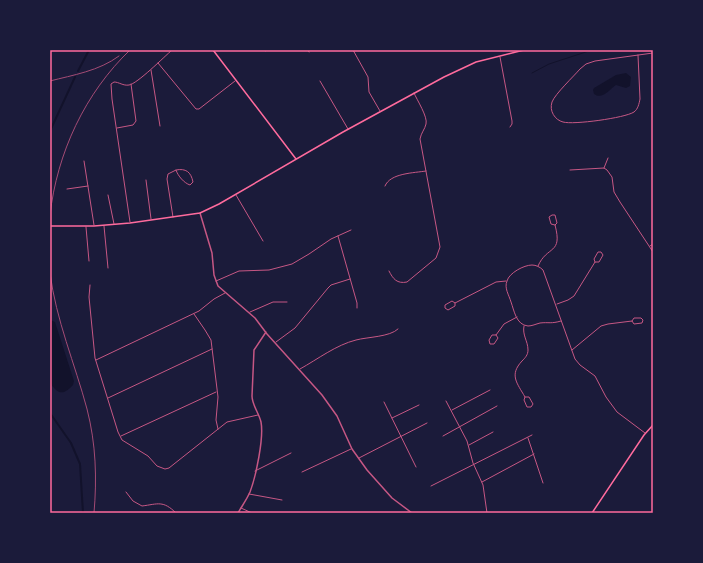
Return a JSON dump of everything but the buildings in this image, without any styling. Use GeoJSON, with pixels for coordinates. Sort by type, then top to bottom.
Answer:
{"type":"FeatureCollection","features":[{"type":"Feature","properties":{"kind":"main road"},"geometry":{"type":"LineString","coordinates":[[213,50],[296,159]]}},
{"type":"Feature","properties":{"kind":"main road"},"geometry":{"type":"LineString","coordinates":[[50,226],[104,226],[200,213],[236,194],[380,111],[466,66],[524,50]]}},
{"type":"Feature","properties":{"kind":"main road"},"geometry":{"type":"LineString","coordinates":[[592,513],[653,425]]}},
{"type":"Feature","properties":{"kind":"street"},"geometry":{"type":"LineString","coordinates":[[130,223],[111,86],[112,82],[124,85],[131,84],[151,70],[172,50]]}},
{"type":"Feature","properties":{"kind":"street"},"geometry":{"type":"LineString","coordinates":[[353,50],[368,77],[369,92],[380,111]]}},
{"type":"Feature","properties":{"kind":"street"},"geometry":{"type":"LineString","coordinates":[[638,55],[640,99],[635,111],[629,115],[594,121],[569,123],[556,118],[552,110],[552,102],[586,64],[595,62],[638,55],[653,53]]}},
{"type":"Feature","properties":{"kind":"street"},"geometry":{"type":"LineString","coordinates":[[500,56],[512,121],[510,127]]}},
{"type":"Feature","properties":{"kind":"street"},"geometry":{"type":"LineString","coordinates":[[158,62],[195,109],[199,109],[237,80]]}},
{"type":"Feature","properties":{"kind":"street"},"geometry":{"type":"LineString","coordinates":[[151,70],[160,126]]}},
{"type":"Feature","properties":{"kind":"street"},"geometry":{"type":"LineString","coordinates":[[320,81],[348,129]]}},
{"type":"Feature","properties":{"kind":"street"},"geometry":{"type":"LineString","coordinates":[[116,128],[133,125],[136,122],[131,84]]}},
{"type":"Feature","properties":{"kind":"street"},"geometry":{"type":"LineString","coordinates":[[389,271],[396,281],[407,282],[436,258],[439,251],[439,241],[420,139],[426,126],[426,120],[414,93]]}},
{"type":"Feature","properties":{"kind":"street"},"geometry":{"type":"LineString","coordinates":[[604,168],[608,158]]}},
{"type":"Feature","properties":{"kind":"street"},"geometry":{"type":"LineString","coordinates":[[84,160],[94,226]]}},
{"type":"Feature","properties":{"kind":"street"},"geometry":{"type":"LineString","coordinates":[[570,170],[604,168],[608,170],[612,177],[613,187],[620,202],[653,252]]}},
{"type":"Feature","properties":{"kind":"street"},"geometry":{"type":"LineString","coordinates":[[173,217],[167,178],[169,173],[176,170],[182,170],[188,172],[193,179],[192,184],[189,185],[176,170]]}},
{"type":"Feature","properties":{"kind":"street"},"geometry":{"type":"LineString","coordinates":[[385,186],[388,181],[394,177],[426,171]]}},
{"type":"Feature","properties":{"kind":"street"},"geometry":{"type":"LineString","coordinates":[[146,180],[152,220]]}},
{"type":"Feature","properties":{"kind":"street"},"geometry":{"type":"LineString","coordinates":[[67,189],[88,186]]}},
{"type":"Feature","properties":{"kind":"street"},"geometry":{"type":"LineString","coordinates":[[236,194],[263,241]]}},
{"type":"Feature","properties":{"kind":"street"},"geometry":{"type":"LineString","coordinates":[[108,195],[114,225]]}},
{"type":"Feature","properties":{"kind":"street"},"geometry":{"type":"LineString","coordinates":[[200,213],[212,253],[216,281],[220,288],[250,312],[300,369],[333,410],[358,458],[392,498],[412,513]]}},
{"type":"Feature","properties":{"kind":"street"},"geometry":{"type":"LineString","coordinates":[[538,266],[542,259],[557,244],[558,237],[554,225],[551,224],[550,221],[550,216],[552,214],[555,215],[557,220],[557,224],[554,225]]}},
{"type":"Feature","properties":{"kind":"street"},"geometry":{"type":"LineString","coordinates":[[86,226],[89,261]]}},
{"type":"Feature","properties":{"kind":"street"},"geometry":{"type":"LineString","coordinates":[[104,226],[108,268]]}},
{"type":"Feature","properties":{"kind":"street"},"geometry":{"type":"LineString","coordinates":[[216,281],[239,271],[269,270],[292,264],[338,236],[351,230]]}},
{"type":"Feature","properties":{"kind":"street"},"geometry":{"type":"LineString","coordinates":[[338,236],[358,304],[357,308]]}},
{"type":"Feature","properties":{"kind":"street"},"geometry":{"type":"LineString","coordinates":[[649,247],[653,244]]}},
{"type":"Feature","properties":{"kind":"street"},"geometry":{"type":"LineString","coordinates":[[556,304],[568,300],[574,296],[595,262],[595,255],[598,252],[601,252],[603,255],[601,259],[598,262],[595,262]]}},
{"type":"Feature","properties":{"kind":"street"},"geometry":{"type":"LineString","coordinates":[[561,321],[551,324],[542,323],[531,326],[524,325],[520,322],[507,289],[506,282],[510,275],[532,265],[538,266],[544,272],[556,304],[571,350],[578,364],[595,376],[604,395],[613,408],[621,416],[646,434]]}},
{"type":"Feature","properties":{"kind":"street"},"geometry":{"type":"LineString","coordinates":[[276,342],[295,328],[331,285],[350,279]]}},
{"type":"Feature","properties":{"kind":"street"},"geometry":{"type":"LineString","coordinates":[[454,303],[455,306],[453,308],[448,310],[445,309],[447,303],[452,301],[454,303],[496,282],[506,282]]}},
{"type":"Feature","properties":{"kind":"street"},"geometry":{"type":"LineString","coordinates":[[90,285],[89,297],[96,360],[120,437],[148,456],[157,466],[165,469],[169,468],[231,420],[258,414]]}},
{"type":"Feature","properties":{"kind":"street"},"geometry":{"type":"LineString","coordinates":[[96,360],[193,314],[214,299],[226,293]]}},
{"type":"Feature","properties":{"kind":"street"},"geometry":{"type":"LineString","coordinates":[[250,312],[273,302],[287,302]]}},
{"type":"Feature","properties":{"kind":"street"},"geometry":{"type":"LineString","coordinates":[[193,314],[209,335],[217,391],[216,420],[218,429]]}},
{"type":"Feature","properties":{"kind":"street"},"geometry":{"type":"LineString","coordinates":[[496,335],[498,338],[496,342],[490,344],[489,340],[493,334],[496,335],[504,324],[517,317]]}},
{"type":"Feature","properties":{"kind":"street"},"geometry":{"type":"LineString","coordinates":[[571,350],[601,326],[632,321],[634,318],[638,317],[642,318],[643,320],[642,324],[638,325],[634,324],[632,321]]}},
{"type":"Feature","properties":{"kind":"street"},"geometry":{"type":"LineString","coordinates":[[524,325],[523,333],[528,351],[517,367],[515,376],[526,397],[529,397],[531,400],[533,404],[531,407],[528,407],[525,404],[524,400],[526,397]]}},
{"type":"Feature","properties":{"kind":"street"},"geometry":{"type":"LineString","coordinates":[[300,369],[348,342],[391,333],[398,329]]}},
{"type":"Feature","properties":{"kind":"street"},"geometry":{"type":"LineString","coordinates":[[238,513],[249,493],[262,438],[261,423],[252,400],[254,355],[257,344],[266,332]]}},
{"type":"Feature","properties":{"kind":"street"},"geometry":{"type":"LineString","coordinates":[[108,399],[212,349]]}},
{"type":"Feature","properties":{"kind":"street"},"geometry":{"type":"LineString","coordinates":[[451,410],[490,390]]}},
{"type":"Feature","properties":{"kind":"street"},"geometry":{"type":"LineString","coordinates":[[120,437],[217,391]]}},
{"type":"Feature","properties":{"kind":"street"},"geometry":{"type":"LineString","coordinates":[[446,401],[460,427],[468,445],[473,465],[482,482],[487,513]]}},
{"type":"Feature","properties":{"kind":"street"},"geometry":{"type":"LineString","coordinates":[[384,402],[416,467]]}},
{"type":"Feature","properties":{"kind":"street"},"geometry":{"type":"LineString","coordinates":[[392,418],[419,405]]}},
{"type":"Feature","properties":{"kind":"street"},"geometry":{"type":"LineString","coordinates":[[443,436],[497,406]]}},
{"type":"Feature","properties":{"kind":"street"},"geometry":{"type":"LineString","coordinates":[[358,458],[427,423]]}},
{"type":"Feature","properties":{"kind":"street"},"geometry":{"type":"LineString","coordinates":[[468,445],[493,432]]}},
{"type":"Feature","properties":{"kind":"street"},"geometry":{"type":"LineString","coordinates":[[431,486],[532,435]]}},
{"type":"Feature","properties":{"kind":"street"},"geometry":{"type":"LineString","coordinates":[[528,437],[542,483]]}},
{"type":"Feature","properties":{"kind":"street"},"geometry":{"type":"LineString","coordinates":[[302,472],[352,449]]}},
{"type":"Feature","properties":{"kind":"street"},"geometry":{"type":"LineString","coordinates":[[255,471],[291,452]]}},
{"type":"Feature","properties":{"kind":"street"},"geometry":{"type":"LineString","coordinates":[[482,482],[534,454]]}},
{"type":"Feature","properties":{"kind":"street"},"geometry":{"type":"LineString","coordinates":[[126,492],[138,505],[163,504],[168,506],[176,513]]}},
{"type":"Feature","properties":{"kind":"street"},"geometry":{"type":"LineString","coordinates":[[249,493],[282,500]]}},
{"type":"Feature","properties":{"kind":"street"},"geometry":{"type":"LineString","coordinates":[[241,508],[252,513]]}},
{"type":"Feature","properties":{"kind":"shaded area"},"geometry":{"type":"Polygon","coordinates":[[[626,73],[631,77],[630,86],[626,88],[616,85],[603,95],[597,96],[594,94],[594,88],[616,75],[626,73]]]}},
{"type":"Feature","properties":{"kind":"shaded area"},"geometry":{"type":"Polygon","coordinates":[[[50,320],[55,322],[74,381],[73,385],[69,389],[63,392],[56,390],[50,383],[50,320]]]}},
{"type":"Feature","properties":{"kind":"waterway"},"geometry":{"type":"LineString","coordinates":[[78,71],[89,50]]}},
{"type":"Feature","properties":{"kind":"waterway"},"geometry":{"type":"LineString","coordinates":[[532,73],[549,64],[592,50]]}},
{"type":"Feature","properties":{"kind":"waterway"},"geometry":{"type":"LineString","coordinates":[[50,131],[75,77]]}},
{"type":"Feature","properties":{"kind":"waterway"},"geometry":{"type":"LineString","coordinates":[[50,413],[71,443],[80,464],[83,513]]}},
{"type":"Feature","properties":{"kind":"railway"},"geometry":{"type":"LineString","coordinates":[[50,215],[59,169],[76,125],[100,85],[130,50]]}},
{"type":"Feature","properties":{"kind":"railway"},"geometry":{"type":"LineString","coordinates":[[50,81],[94,69],[119,56]]}},
{"type":"Feature","properties":{"kind":"railway"},"geometry":{"type":"LineString","coordinates":[[50,273],[61,325],[90,422],[95,461],[94,513]]}}]}
